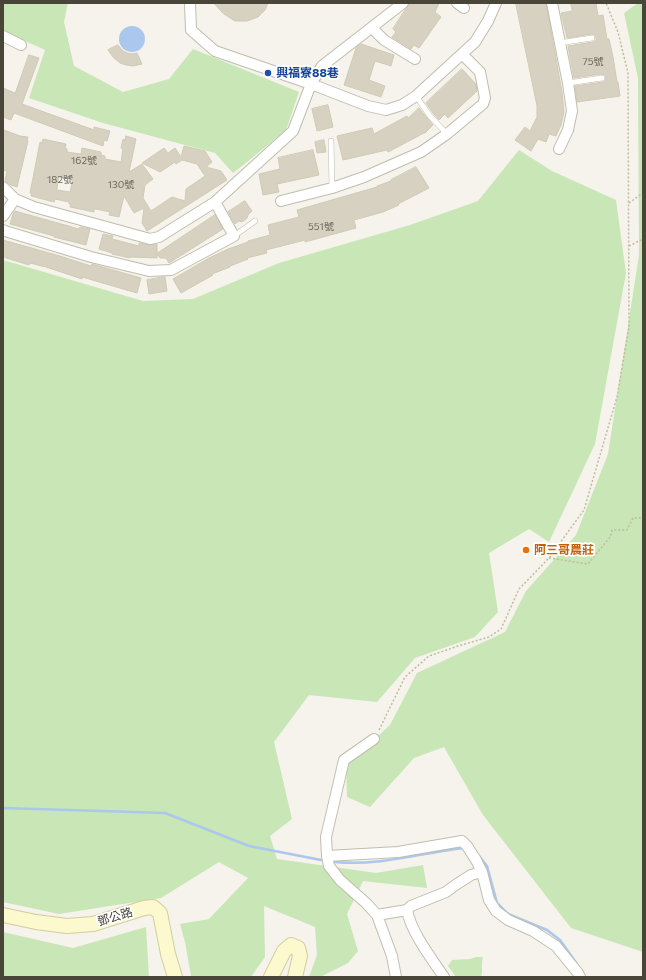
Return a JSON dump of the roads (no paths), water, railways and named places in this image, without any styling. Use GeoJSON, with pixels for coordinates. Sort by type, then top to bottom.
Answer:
{"type":"FeatureCollection","features":[{"type":"Feature","properties":{"kind":"street"},"geometry":{"type":"LineString","coordinates":[[190,3],[191,30],[215,51],[312,84],[368,106],[386,110],[402,105],[416,96],[475,42],[488,21],[496,3]]}},
{"type":"Feature","properties":{"kind":"street"},"geometry":{"type":"LineString","coordinates":[[3,187],[15,200],[34,207],[150,239],[159,237],[215,202],[293,131],[312,84],[322,66],[403,3]]}},
{"type":"Feature","properties":{"kind":"street"},"geometry":{"type":"LineString","coordinates":[[552,3],[572,111],[568,130],[559,149]]}},
{"type":"Feature","properties":{"kind":"street"},"geometry":{"type":"LineString","coordinates":[[372,28],[384,40],[415,59]]}},
{"type":"Feature","properties":{"kind":"street"},"geometry":{"type":"LineString","coordinates":[[3,36],[21,45]]}},
{"type":"Feature","properties":{"kind":"street"},"geometry":{"type":"LineString","coordinates":[[281,201],[332,188],[364,177],[421,152],[447,134],[483,104],[485,98],[480,72],[462,54]]}},
{"type":"Feature","properties":{"kind":"street"},"geometry":{"type":"LineString","coordinates":[[3,216],[15,200]]}},
{"type":"Feature","properties":{"kind":"street"},"geometry":{"type":"LineString","coordinates":[[3,230],[91,257],[149,270],[171,270],[234,236],[215,202]]}},
{"type":"Feature","properties":{"kind":"street"},"geometry":{"type":"LineString","coordinates":[[374,739],[344,760],[326,837],[327,856],[329,866],[340,880],[377,915],[392,956],[396,977]]}},
{"type":"Feature","properties":{"kind":"street"},"geometry":{"type":"LineString","coordinates":[[327,856],[398,852],[462,841],[467,846],[482,872],[489,900],[496,911],[508,920],[533,931],[556,946],[580,977]]}},
{"type":"Feature","properties":{"kind":"street"},"geometry":{"type":"LineString","coordinates":[[377,915],[407,910],[411,906],[446,892],[472,876],[482,872]]}},
{"type":"Feature","properties":{"kind":"street","name":"鄧公路"},"geometry":{"type":"LineString","coordinates":[[3,915],[36,922],[67,926],[86,925],[144,908],[153,907],[160,913],[168,954],[175,977]]}},
{"type":"Feature","properties":{"kind":"street"},"geometry":{"type":"LineString","coordinates":[[407,910],[416,934],[444,977]]}},
{"type":"Feature","properties":{"kind":"street"},"geometry":{"type":"LineString","coordinates":[[271,977],[284,951],[291,945],[298,948],[300,956],[295,977]]}},
{"type":"Feature","properties":{"kind":"lane"},"geometry":{"type":"LineString","coordinates":[[559,43],[592,38]]}},
{"type":"Feature","properties":{"kind":"lane"},"geometry":{"type":"LineString","coordinates":[[568,83],[602,78]]}},
{"type":"Feature","properties":{"kind":"lane"},"geometry":{"type":"LineString","coordinates":[[416,96],[430,116],[447,134]]}},
{"type":"Feature","properties":{"kind":"lane"},"geometry":{"type":"LineString","coordinates":[[331,141],[332,188]]}},
{"type":"Feature","properties":{"kind":"lane"},"geometry":{"type":"LineString","coordinates":[[234,236],[255,221]]}},
{"type":"Feature","properties":{"kind":"water"},"geometry":{"type":"Polygon","coordinates":[[[132,26],[141,30],[145,39],[141,48],[132,52],[123,48],[119,39],[123,30],[132,26]]]}},
{"type":"Feature","properties":{"kind":"waterway"},"geometry":{"type":"LineString","coordinates":[[3,808],[165,813],[249,846],[321,860]]}},
{"type":"Feature","properties":{"kind":"waterway"},"geometry":{"type":"LineString","coordinates":[[335,862],[350,863],[380,861],[465,848]]}},
{"type":"Feature","properties":{"kind":"waterway"},"geometry":{"type":"LineString","coordinates":[[479,856],[487,866],[497,903],[508,914],[547,930],[560,940],[577,964]]}},
{"type":"Feature","properties":{"kind":"place","name":"興福寮88巷"},"geometry":{"type":"Point","coordinates":[268,73]}},
{"type":"Feature","properties":{"kind":"place","name":"阿三哥農莊"},"geometry":{"type":"Point","coordinates":[526,550]}}]}
